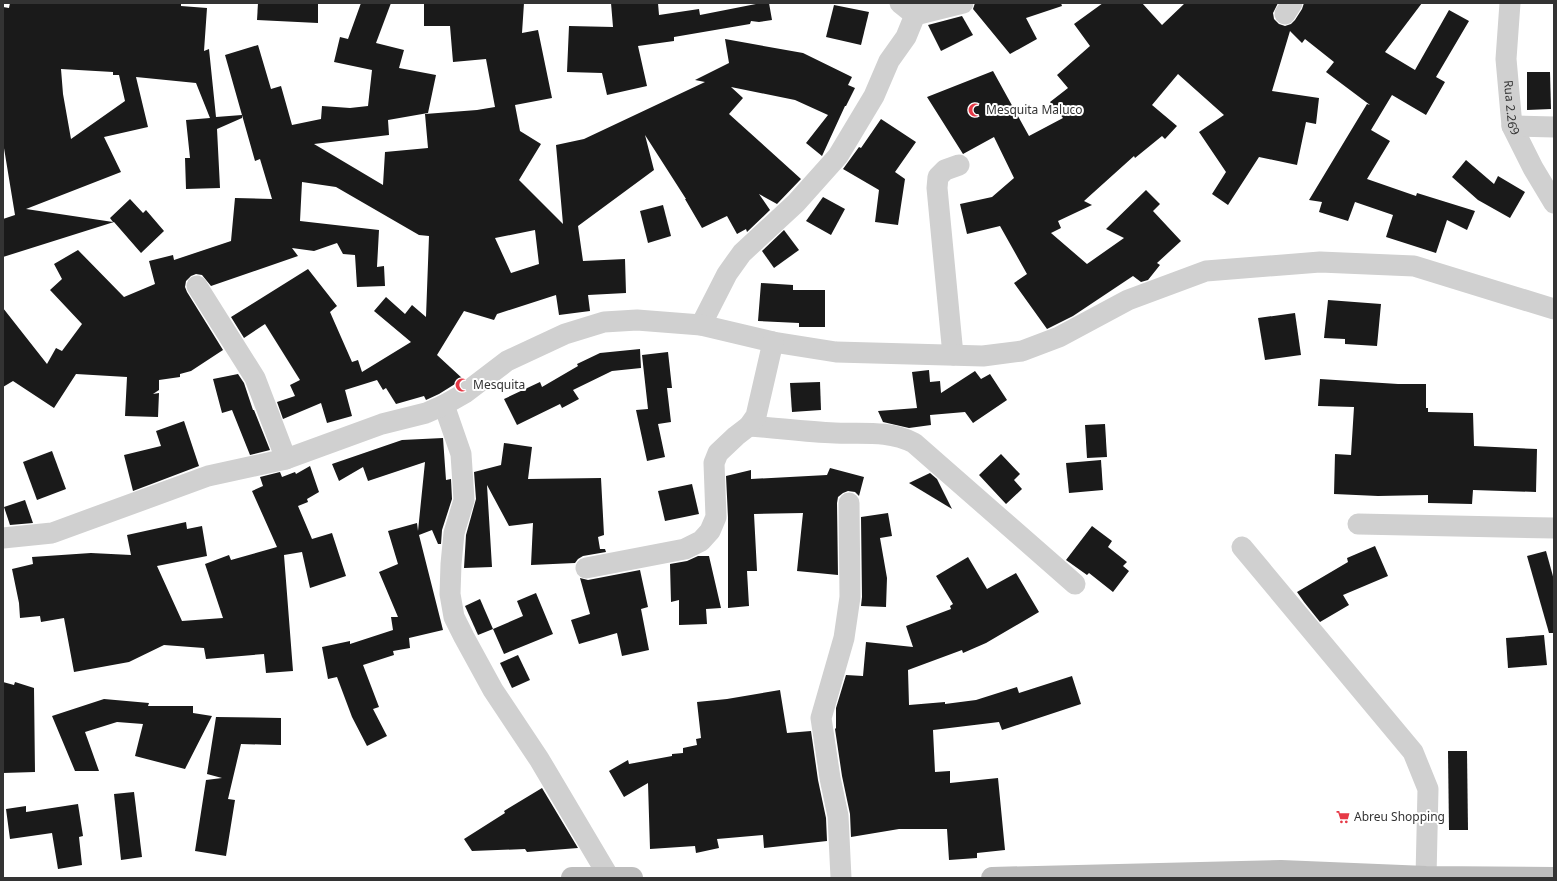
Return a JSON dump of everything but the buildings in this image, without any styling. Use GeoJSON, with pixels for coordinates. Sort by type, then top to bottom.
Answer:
{"type":"FeatureCollection","features":[{"type":"Feature","properties":{"kind":"main road"},"geometry":{"type":"LineString","coordinates":[[992,878],[1281,871],[1426,877],[1554,878]]}},
{"type":"Feature","properties":{"kind":"main road"},"geometry":{"type":"LineString","coordinates":[[572,878],[632,878]]}},
{"type":"Feature","properties":{"kind":"street"},"geometry":{"type":"LineString","coordinates":[[701,325],[727,274],[742,253],[796,203],[838,156],[874,96],[889,61],[906,37],[907,9],[963,3]]}},
{"type":"Feature","properties":{"kind":"street","name":"Rua 2.269"},"geometry":{"type":"LineString","coordinates":[[1510,3],[1506,59],[1512,126],[1533,168],[1554,203]]}},
{"type":"Feature","properties":{"kind":"street"},"geometry":{"type":"LineString","coordinates":[[1512,126],[1554,127]]}},
{"type":"Feature","properties":{"kind":"street"},"geometry":{"type":"LineString","coordinates":[[953,355],[937,188],[938,177],[945,170],[960,165]]}},
{"type":"Feature","properties":{"kind":"street"},"geometry":{"type":"LineString","coordinates":[[3,538],[52,533],[208,476],[286,459],[382,424],[426,413],[465,393],[507,361],[565,334],[604,322],[636,320],[701,325],[773,342],[836,352],[983,356],[1022,350],[1059,337],[1128,300],[1206,271],[1312,263],[1414,266],[1554,309]]}},
{"type":"Feature","properties":{"kind":"street"},"geometry":{"type":"LineString","coordinates":[[197,286],[255,378],[286,459]]}},
{"type":"Feature","properties":{"kind":"street"},"geometry":{"type":"LineString","coordinates":[[586,568],[685,550],[701,541],[710,531],[716,517],[714,463],[718,452],[749,426],[756,416],[773,342]]}},
{"type":"Feature","properties":{"kind":"street"},"geometry":{"type":"LineString","coordinates":[[444,405],[461,454],[464,500],[454,533],[450,594],[454,617],[493,690],[539,759],[609,877]]}},
{"type":"Feature","properties":{"kind":"street"},"geometry":{"type":"LineString","coordinates":[[749,426],[835,433],[878,434],[903,438],[914,444],[1075,584]]}},
{"type":"Feature","properties":{"kind":"street"},"geometry":{"type":"LineString","coordinates":[[841,878],[838,816],[830,778],[821,718],[844,638],[850,598],[849,503]]}},
{"type":"Feature","properties":{"kind":"street"},"geometry":{"type":"LineString","coordinates":[[1358,524],[1554,528]]}},
{"type":"Feature","properties":{"kind":"street"},"geometry":{"type":"LineString","coordinates":[[1242,547],[1413,752],[1428,789],[1426,877]]}},
{"type":"Feature","properties":{"kind":"place","name":"Mesquita Maluco"},"geometry":{"type":"Point","coordinates":[975,110]}},
{"type":"Feature","properties":{"kind":"place","name":"Mesquita"},"geometry":{"type":"Point","coordinates":[462,385]}},
{"type":"Feature","properties":{"kind":"place","name":"Abreu Shopping"},"geometry":{"type":"Point","coordinates":[1343,817]}}]}
